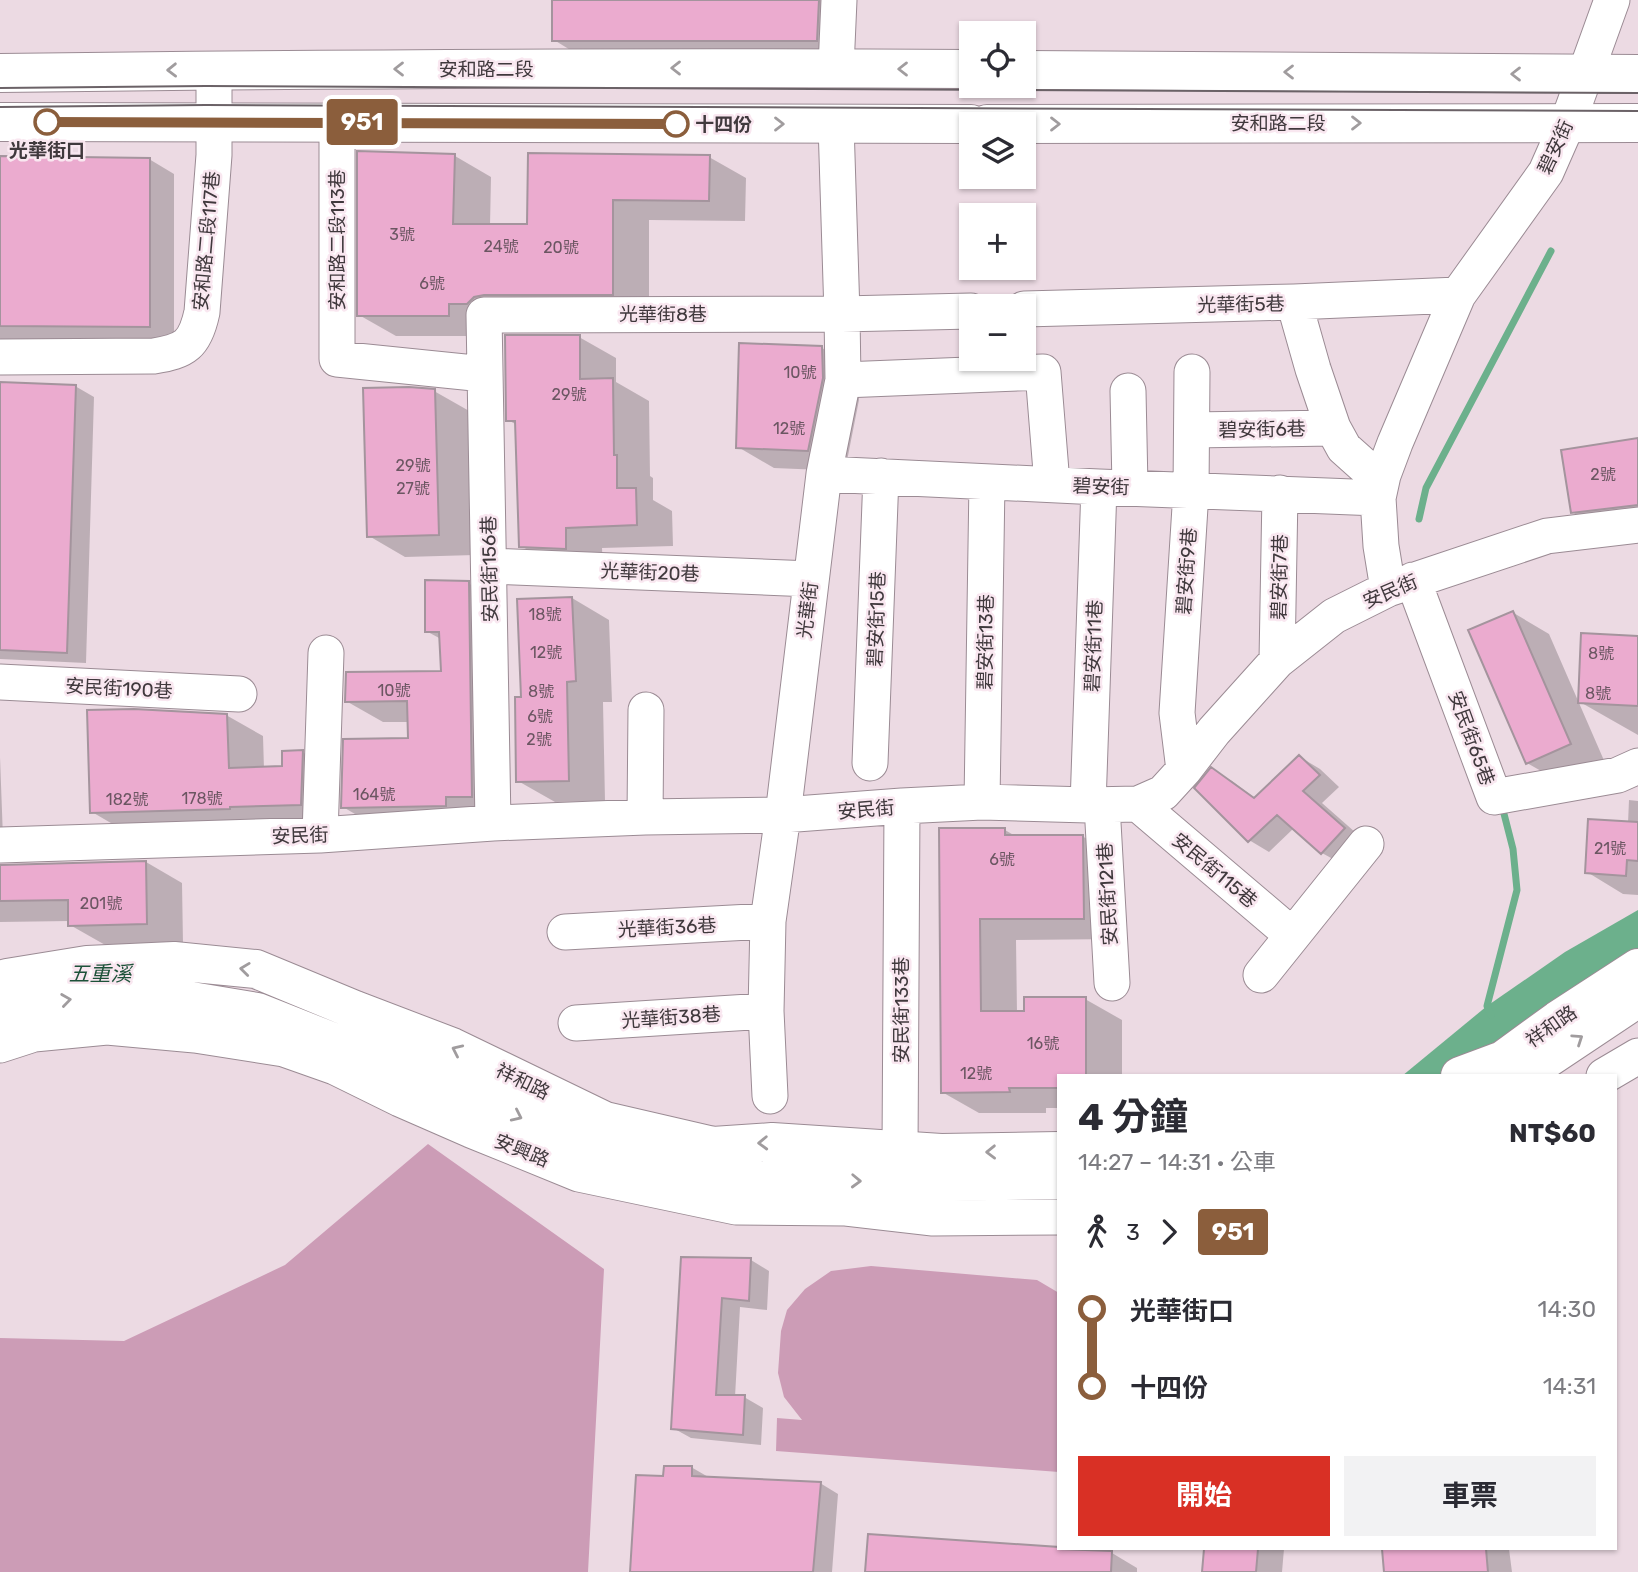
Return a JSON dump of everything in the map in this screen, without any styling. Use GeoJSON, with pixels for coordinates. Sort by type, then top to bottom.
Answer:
{"type":"FeatureCollection","features":[{"type":"Feature","properties":{"kind":"main road"},"geometry":{"type":"LineString","coordinates":[[836,68],[836,124]]}},
{"type":"Feature","properties":{"kind":"main road","name":"安和路二段"},"geometry":{"type":"LineString","coordinates":[[0,73],[959,69]]}},
{"type":"Feature","properties":{"kind":"main road"},"geometry":{"type":"LineString","coordinates":[[1036,70],[1638,74]]}},
{"type":"Feature","properties":{"kind":"main road"},"geometry":{"type":"LineString","coordinates":[[0,122],[959,124]]}},
{"type":"Feature","properties":{"kind":"main road","name":"安和路二段"},"geometry":{"type":"LineString","coordinates":[[1036,124],[1638,123]]}},
{"type":"Feature","properties":{"kind":"main road","name":"祥和路"},"geometry":{"type":"LineString","coordinates":[[0,981],[87,965],[161,961],[256,970],[452,1047],[605,1121],[713,1146],[772,1142],[902,1183]]}},
{"type":"Feature","properties":{"kind":"main road","name":"祥和路"},"geometry":{"type":"LineString","coordinates":[[1465,1074],[1503,1060],[1638,968]]}},
{"type":"Feature","properties":{"kind":"main road","name":"祥和路"},"geometry":{"type":"LineString","coordinates":[[0,1014],[27,1005],[100,995],[173,998],[257,1012],[447,1083],[580,1146],[710,1177],[902,1183],[1057,1180]]}},
{"type":"Feature","properties":{"kind":"main road","name":"祥和路"},"geometry":{"type":"LineString","coordinates":[[1524,1074],[1638,998]]}},
{"type":"Feature","properties":{"kind":"main road","name":"祥和路"},"geometry":{"type":"LineString","coordinates":[[902,1183],[942,1153],[1057,1151]]}},
{"type":"Feature","properties":{"kind":"street"},"geometry":{"type":"LineString","coordinates":[[836,68],[839,0]]}},
{"type":"Feature","properties":{"kind":"street","name":"碧安街"},"geometry":{"type":"LineString","coordinates":[[1401,585],[1381,546],[1381,486],[1395,443],[1458,295],[1546,172],[1568,122],[1612,0]]}},
{"type":"Feature","properties":{"kind":"street","name":"安和路二段117巷"},"geometry":{"type":"LineString","coordinates":[[0,357],[154,356],[174,353],[188,344],[198,330],[201,312],[214,155],[214,70]]}},
{"type":"Feature","properties":{"kind":"street","name":"安和路二段113巷"},"geometry":{"type":"LineString","coordinates":[[337,122],[337,359],[484,374]]}},
{"type":"Feature","properties":{"kind":"street","name":"光華街"},"geometry":{"type":"LineString","coordinates":[[770,1096],[766,1011],[768,921],[824,474],[843,380],[836,124]]}},
{"type":"Feature","properties":{"kind":"street","name":"光華街5巷"},"geometry":{"type":"LineString","coordinates":[[1036,309],[1458,295]]}},
{"type":"Feature","properties":{"kind":"street"},"geometry":{"type":"LineString","coordinates":[[1294,302],[1333,428],[1344,449],[1363,465],[1381,486]]}},
{"type":"Feature","properties":{"kind":"street"},"geometry":{"type":"LineString","coordinates":[[842,314],[959,311]]}},
{"type":"Feature","properties":{"kind":"street","name":"光華街8巷"},"geometry":{"type":"LineString","coordinates":[[484,315],[842,314]]}},
{"type":"Feature","properties":{"kind":"street","name":"安民街156巷"},"geometry":{"type":"LineString","coordinates":[[484,315],[493,823]]}},
{"type":"Feature","properties":{"kind":"street","name":"碧安街9巷"},"geometry":{"type":"LineString","coordinates":[[1185,770],[1177,713],[1191,491],[1192,372]]}},
{"type":"Feature","properties":{"kind":"street"},"geometry":{"type":"LineString","coordinates":[[843,380],[1043,373],[1052,484]]}},
{"type":"Feature","properties":{"kind":"street","name":"碧安街11巷"},"geometry":{"type":"LineString","coordinates":[[1095,805],[1114,487],[1128,391]]}},
{"type":"Feature","properties":{"kind":"street","name":"碧安街6巷"},"geometry":{"type":"LineString","coordinates":[[1192,430],[1333,428]]}},
{"type":"Feature","properties":{"kind":"street","name":"碧安街"},"geometry":{"type":"LineString","coordinates":[[824,474],[1280,493],[1381,486]]}},
{"type":"Feature","properties":{"kind":"street","name":"碧安街15巷"},"geometry":{"type":"LineString","coordinates":[[870,763],[881,476]]}},
{"type":"Feature","properties":{"kind":"street","name":"碧安街13巷"},"geometry":{"type":"LineString","coordinates":[[982,802],[987,482]]}},
{"type":"Feature","properties":{"kind":"street","name":"碧安街7巷"},"geometry":{"type":"LineString","coordinates":[[1277,661],[1280,493]]}},
{"type":"Feature","properties":{"kind":"street","name":"安民街"},"geometry":{"type":"LineString","coordinates":[[0,845],[320,835],[493,823],[645,817],[782,815],[982,802],[1138,804],[1163,793],[1277,661],[1334,616],[1401,585],[1547,536],[1638,525]]}},
{"type":"Feature","properties":{"kind":"street","name":"光華街20巷"},"geometry":{"type":"LineString","coordinates":[[489,566],[811,579]]}},
{"type":"Feature","properties":{"kind":"street","name":"安民街65巷"},"geometry":{"type":"LineString","coordinates":[[1401,585],[1494,797],[1618,775],[1638,766]]}},
{"type":"Feature","properties":{"kind":"street"},"geometry":{"type":"LineString","coordinates":[[320,835],[326,653]]}},
{"type":"Feature","properties":{"kind":"street","name":"安民街190巷"},"geometry":{"type":"LineString","coordinates":[[0,682],[239,694]]}},
{"type":"Feature","properties":{"kind":"street"},"geometry":{"type":"LineString","coordinates":[[645,817],[646,710]]}},
{"type":"Feature","properties":{"kind":"street","name":"安民街115巷"},"geometry":{"type":"LineString","coordinates":[[1138,804],[1292,935]]}},
{"type":"Feature","properties":{"kind":"street","name":"安民街121巷"},"geometry":{"type":"LineString","coordinates":[[1095,805],[1112,983]]}},
{"type":"Feature","properties":{"kind":"street","name":"安民街133巷"},"geometry":{"type":"LineString","coordinates":[[902,806],[902,1183]]}},
{"type":"Feature","properties":{"kind":"street"},"geometry":{"type":"LineString","coordinates":[[1261,975],[1366,844]]}},
{"type":"Feature","properties":{"kind":"street","name":"光華街36巷"},"geometry":{"type":"LineString","coordinates":[[565,932],[768,921]]}},
{"type":"Feature","properties":{"kind":"street","name":"光華街38巷"},"geometry":{"type":"LineString","coordinates":[[576,1023],[766,1011]]}},
{"type":"Feature","properties":{"kind":"street","name":"安興路"},"geometry":{"type":"LineString","coordinates":[[0,1045],[34,1034],[107,1027],[195,1034],[284,1049],[335,1067],[400,1099],[579,1174],[736,1207],[846,1208],[902,1183],[933,1218],[1057,1217]]}},
{"type":"Feature","properties":{"kind":"street"},"geometry":{"type":"LineString","coordinates":[[1607,1074],[1638,1056]]}},
{"type":"Feature","properties":{"kind":"shaded area"},"geometry":{"type":"Polygon","coordinates":[[[1638,910],[1638,971],[1503,1074],[1404,1074],[1487,1006],[1565,952],[1638,910]]]}},
{"type":"Feature","properties":{"kind":"shaded area"},"geometry":{"type":"Polygon","coordinates":[[[428,1144],[604,1269],[588,1572],[0,1572],[0,1338],[124,1341],[285,1265],[428,1144]]]}},
{"type":"Feature","properties":{"kind":"shaded area"},"geometry":{"type":"Polygon","coordinates":[[[871,1266],[1037,1280],[1057,1292],[1057,1472],[776,1451],[777,1418],[802,1420],[784,1397],[778,1373],[781,1331],[787,1310],[805,1289],[831,1271],[871,1266]]]}},
{"type":"Feature","properties":{"kind":"building"},"geometry":{"type":"Polygon","coordinates":[[[552,0],[819,0],[817,41],[552,41],[552,0]]]}},
{"type":"Feature","properties":{"kind":"building"},"geometry":{"type":"Polygon","coordinates":[[[357,151],[455,154],[453,224],[527,224],[528,153],[710,155],[709,201],[613,200],[613,295],[484,295],[474,297],[467,304],[449,304],[449,316],[357,316],[357,151]]]}},
{"type":"Feature","properties":{"kind":"building"},"geometry":{"type":"Polygon","coordinates":[[[0,156],[150,158],[150,327],[0,326],[0,156]]]}},
{"type":"Feature","properties":{"kind":"building"},"geometry":{"type":"Polygon","coordinates":[[[505,335],[580,335],[580,379],[613,378],[617,488],[636,488],[637,525],[566,528],[566,549],[519,547],[515,421],[506,421],[505,335]]]}},
{"type":"Feature","properties":{"kind":"building"},"geometry":{"type":"Polygon","coordinates":[[[739,343],[822,346],[823,378],[808,451],[736,448],[739,343]]]}},
{"type":"Feature","properties":{"kind":"building"},"geometry":{"type":"Polygon","coordinates":[[[0,382],[76,385],[67,653],[0,650],[0,382]]]}},
{"type":"Feature","properties":{"kind":"building"},"geometry":{"type":"Polygon","coordinates":[[[363,388],[435,389],[439,535],[367,537],[363,388]]]}},
{"type":"Feature","properties":{"kind":"building"},"geometry":{"type":"Polygon","coordinates":[[[1638,438],[1638,505],[1571,513],[1561,450],[1638,438]]]}},
{"type":"Feature","properties":{"kind":"building"},"geometry":{"type":"Polygon","coordinates":[[[425,580],[469,581],[472,797],[446,797],[446,806],[341,808],[343,739],[408,738],[407,701],[345,702],[346,672],[441,671],[439,632],[425,632],[425,580]]]}},
{"type":"Feature","properties":{"kind":"building"},"geometry":{"type":"Polygon","coordinates":[[[572,597],[576,681],[567,682],[569,781],[516,782],[515,697],[521,697],[517,599],[572,597]]]}},
{"type":"Feature","properties":{"kind":"building"},"geometry":{"type":"Polygon","coordinates":[[[1513,611],[1571,744],[1526,764],[1468,630],[1513,611]]]}},
{"type":"Feature","properties":{"kind":"building"},"geometry":{"type":"Polygon","coordinates":[[[1581,633],[1638,636],[1638,706],[1578,703],[1581,633]]]}},
{"type":"Feature","properties":{"kind":"building"},"geometry":{"type":"Polygon","coordinates":[[[134,709],[227,714],[229,768],[282,766],[282,751],[303,750],[301,805],[90,813],[87,710],[134,709]]]}},
{"type":"Feature","properties":{"kind":"building"},"geometry":{"type":"Polygon","coordinates":[[[1299,755],[1320,775],[1303,791],[1345,828],[1321,854],[1277,815],[1248,842],[1194,788],[1211,767],[1254,798],[1299,755]]]}},
{"type":"Feature","properties":{"kind":"building"},"geometry":{"type":"Polygon","coordinates":[[[1588,819],[1638,822],[1638,861],[1627,860],[1626,876],[1585,873],[1588,819]]]}},
{"type":"Feature","properties":{"kind":"building"},"geometry":{"type":"Polygon","coordinates":[[[939,828],[1005,828],[1005,835],[1083,835],[1084,919],[980,919],[981,1011],[1024,1011],[1024,997],[1086,997],[1086,1074],[1057,1074],[1057,1088],[941,1093],[939,828]]]}},
{"type":"Feature","properties":{"kind":"building"},"geometry":{"type":"Polygon","coordinates":[[[146,861],[147,924],[68,926],[68,900],[0,901],[0,865],[146,861]]]}},
{"type":"Feature","properties":{"kind":"building"},"geometry":{"type":"Polygon","coordinates":[[[681,1257],[751,1258],[749,1301],[722,1298],[716,1395],[745,1395],[743,1435],[671,1429],[681,1257]]]}},
{"type":"Feature","properties":{"kind":"building"},"geometry":{"type":"Polygon","coordinates":[[[664,1466],[692,1466],[692,1476],[821,1482],[813,1572],[630,1572],[636,1475],[663,1476],[664,1466]]]}},
{"type":"Feature","properties":{"kind":"building"},"geometry":{"type":"Polygon","coordinates":[[[868,1534],[1057,1547],[1057,1550],[1112,1551],[1111,1572],[865,1572],[868,1534]]]}},
{"type":"Feature","properties":{"kind":"building"},"geometry":{"type":"Polygon","coordinates":[[[1204,1550],[1258,1550],[1256,1572],[1202,1572],[1204,1550]]]}},
{"type":"Feature","properties":{"kind":"building"},"geometry":{"type":"Polygon","coordinates":[[[1382,1550],[1486,1550],[1488,1572],[1384,1572],[1382,1550]]]}},
{"type":"Feature","properties":{"kind":"waterway"},"geometry":{"type":"LineString","coordinates":[[1419,519],[1426,488],[1551,251]]}},
{"type":"Feature","properties":{"kind":"waterway"},"geometry":{"type":"LineString","coordinates":[[1491,1015],[1487,1006],[1517,890],[1513,849],[1502,806]]}},
{"type":"Feature","properties":{"kind":"tram line"},"geometry":{"type":"LineString","coordinates":[[0,88],[206,86],[1638,93]]}},
{"type":"Feature","properties":{"kind":"tram line"},"geometry":{"type":"LineString","coordinates":[[0,107],[206,105],[1638,111]]}},
{"type":"Feature","properties":{"kind":"bus line","name":"951"},"geometry":{"type":"LineString","coordinates":[[47,122],[676,124]]}},
{"type":"Feature","properties":{"kind":"place","name":"光華街口"},"geometry":{"type":"Point","coordinates":[47,122]}},
{"type":"Feature","properties":{"kind":"place","name":"十四份"},"geometry":{"type":"Point","coordinates":[676,124]}},
{"type":"Feature","properties":{"kind":"water label","name":"五重溪"},"geometry":{"type":"Point","coordinates":[100,974]}}]}
